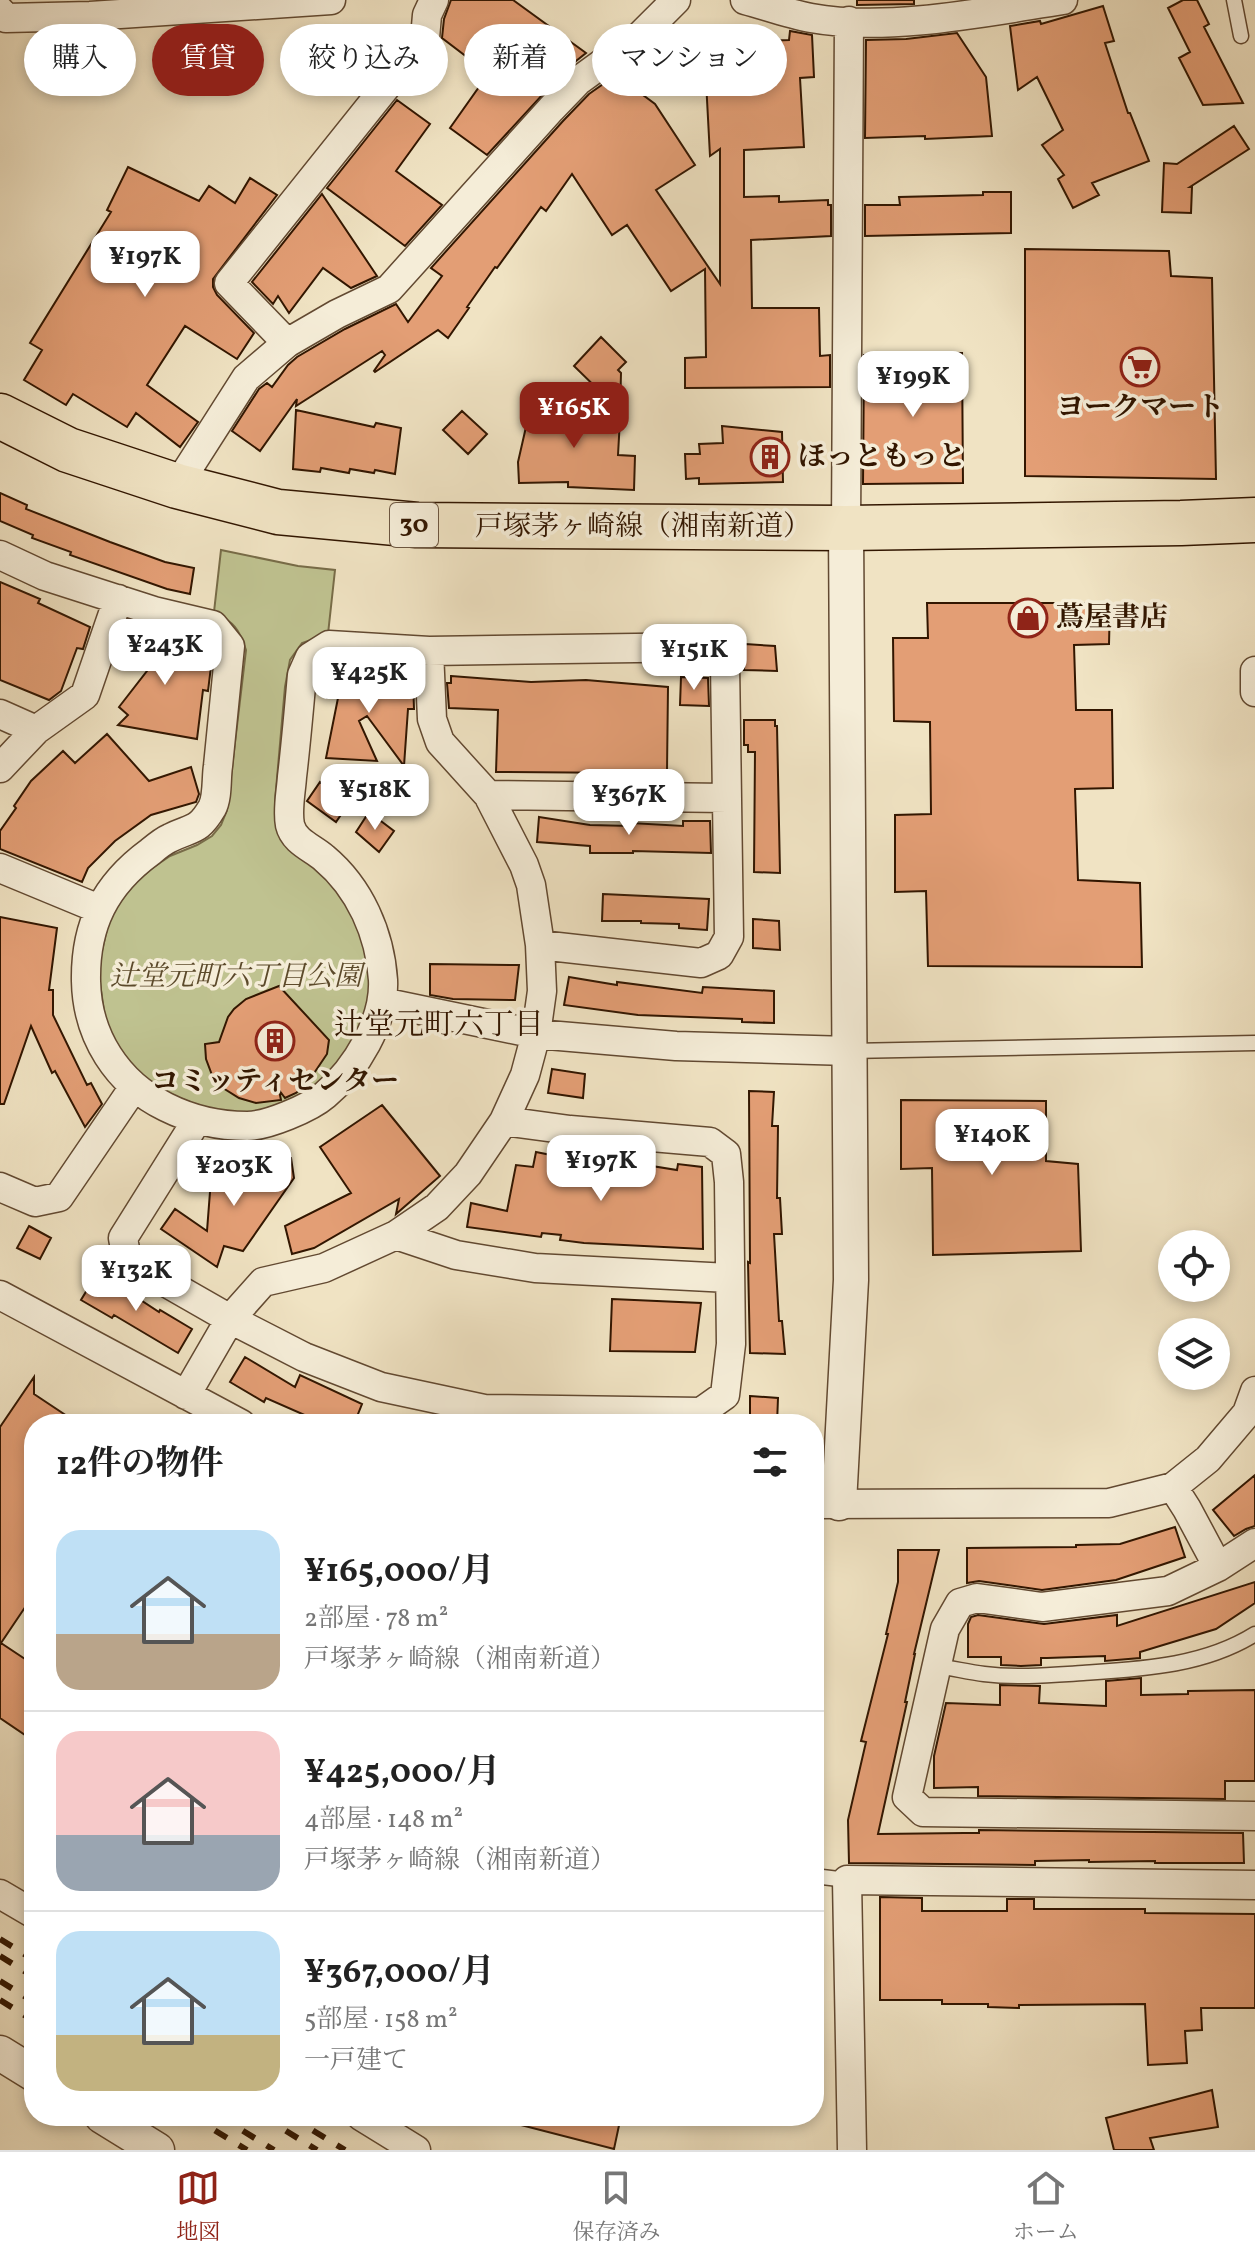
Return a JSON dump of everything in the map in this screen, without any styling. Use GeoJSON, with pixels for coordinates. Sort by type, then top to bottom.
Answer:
{"type":"FeatureCollection","features":[{"type":"Feature","properties":{"kind":"main road","name":"戸塚茅ヶ崎線（湘南新道）"},"geometry":{"type":"LineString","coordinates":[[0,416],[68,450],[177,486],[278,512],[417,525],[846,528],[1255,520]]}},
{"type":"Feature","properties":{"kind":"street"},"geometry":{"type":"LineString","coordinates":[[0,11],[6,18],[90,16],[331,0]]}},
{"type":"Feature","properties":{"kind":"street"},"geometry":{"type":"LineString","coordinates":[[287,343],[229,283],[425,38],[427,15],[434,0]]}},
{"type":"Feature","properties":{"kind":"street"},"geometry":{"type":"LineString","coordinates":[[177,486],[246,378],[287,343],[389,289],[578,81],[640,36],[676,0]]}},
{"type":"Feature","properties":{"kind":"street"},"geometry":{"type":"LineString","coordinates":[[745,0],[810,18],[877,23],[1063,0]]}},
{"type":"Feature","properties":{"kind":"street"},"geometry":{"type":"LineString","coordinates":[[849,21],[846,528],[851,1280],[826,1504],[1109,1503],[1173,1487],[1218,1448],[1247,1413],[1255,1391]]}},
{"type":"Feature","properties":{"kind":"street"},"geometry":{"type":"LineString","coordinates":[[0,555],[45,576],[154,611],[213,625],[230,646],[214,805],[196,829],[168,838],[128,869],[99,909],[88,944],[86,982],[89,1012],[102,1049],[134,1087],[154,1101],[197,1120],[249,1126],[284,1117],[324,1096],[358,1058],[374,1028],[382,1002],[383,982],[379,948],[367,912],[344,879],[324,858],[301,842],[290,827],[302,675],[310,657],[329,645],[429,651],[708,647],[725,663],[729,937],[719,955],[701,963],[540,945]]}},
{"type":"Feature","properties":{"kind":"street"},"geometry":{"type":"LineString","coordinates":[[0,768],[36,730],[85,695],[118,599]]}},
{"type":"Feature","properties":{"kind":"street"},"geometry":{"type":"LineString","coordinates":[[186,1395],[230,1319],[263,1282],[324,1268],[396,1235],[437,1207],[468,1174],[504,1121],[525,1075],[536,1034],[542,991],[540,945],[531,885],[488,795],[440,742],[432,719],[429,651]]}},
{"type":"Feature","properties":{"kind":"street"},"geometry":{"type":"LineString","coordinates":[[1255,671],[1255,692]]}},
{"type":"Feature","properties":{"kind":"street"},"geometry":{"type":"LineString","coordinates":[[0,714],[36,730]]}},
{"type":"Feature","properties":{"kind":"street"},"geometry":{"type":"LineString","coordinates":[[488,795],[727,798]]}},
{"type":"Feature","properties":{"kind":"street"},"geometry":{"type":"LineString","coordinates":[[0,868],[99,909]]}},
{"type":"Feature","properties":{"kind":"street"},"geometry":{"type":"LineString","coordinates":[[382,1002],[536,1034],[676,1046],[849,1051]]}},
{"type":"Feature","properties":{"kind":"street"},"geometry":{"type":"LineString","coordinates":[[0,1187],[35,1202],[59,1197],[134,1087]]}},
{"type":"Feature","properties":{"kind":"street"},"geometry":{"type":"LineString","coordinates":[[197,1120],[123,1238],[127,1260],[230,1319],[304,1357],[381,1387],[484,1409],[701,1412],[725,1395],[731,1344],[726,1154],[710,1142],[504,1121]]}},
{"type":"Feature","properties":{"kind":"street"},"geometry":{"type":"LineString","coordinates":[[396,1235],[456,1255],[535,1268],[729,1278]]}},
{"type":"Feature","properties":{"kind":"street"},"geometry":{"type":"LineString","coordinates":[[0,1295],[222,1414]]}},
{"type":"Feature","properties":{"kind":"street"},"geometry":{"type":"LineString","coordinates":[[1173,1487],[1218,1567]]}},
{"type":"Feature","properties":{"kind":"street"},"geometry":{"type":"LineString","coordinates":[[1255,1543],[1218,1567],[1168,1591],[1042,1607],[977,1598],[960,1603],[945,1629],[907,1797],[923,1812],[1255,1816]]}},
{"type":"Feature","properties":{"kind":"street"},"geometry":{"type":"LineString","coordinates":[[852,2150],[847,1880],[1255,1885]]}},
{"type":"Feature","properties":{"kind":"street"},"geometry":{"type":"LineString","coordinates":[[0,1894],[24,1908]]}},
{"type":"Feature","properties":{"kind":"street"},"geometry":{"type":"LineString","coordinates":[[0,2053],[24,2068]]}},
{"type":"Feature","properties":{"kind":"street"},"geometry":{"type":"LineString","coordinates":[[118,2126],[157,2150]]}},
{"type":"Feature","properties":{"kind":"street"},"geometry":{"type":"LineString","coordinates":[[378,2126],[416,2150]]}},
{"type":"Feature","properties":{"kind":"lane"},"geometry":{"type":"LineString","coordinates":[[1234,0],[1241,36]]}},
{"type":"Feature","properties":{"kind":"lane"},"geometry":{"type":"LineString","coordinates":[[849,1051],[1255,1043]]}},
{"type":"Feature","properties":{"kind":"lane"},"geometry":{"type":"LineString","coordinates":[[936,1666],[1002,1675],[1127,1670],[1191,1661],[1236,1646],[1255,1634]]}},
{"type":"Feature","properties":{"kind":"lane"},"geometry":{"type":"LineString","coordinates":[[824,1877],[847,1880]]}},
{"type":"Feature","properties":{"kind":"green space","name":"辻堂元町六丁目公園"},"geometry":{"type":"Polygon","coordinates":[[[221,550],[298,566],[335,570],[328,634],[302,643],[290,660],[275,801],[280,821],[303,856],[353,905],[373,967],[368,1016],[336,1073],[280,1109],[248,1114],[215,1112],[151,1087],[130,1068],[106,1025],[99,976],[101,955],[114,910],[133,885],[170,856],[212,836],[227,810],[246,650],[235,627],[214,612],[221,550]]]}},
{"type":"Feature","properties":{"kind":"building"},"geometry":{"type":"Polygon","coordinates":[[[451,0],[513,0],[546,24],[464,24],[464,55],[448,43],[448,24],[443,24],[451,0]]]}},
{"type":"Feature","properties":{"kind":"building"},"geometry":{"type":"Polygon","coordinates":[[[857,0],[914,0],[914,4],[857,5],[857,0]]]}},
{"type":"Feature","properties":{"kind":"building"},"geometry":{"type":"Polygon","coordinates":[[[1183,0],[1197,0],[1209,24],[1204,27],[1243,103],[1203,105],[1179,58],[1190,52],[1168,8],[1183,0]]]}},
{"type":"Feature","properties":{"kind":"building"},"geometry":{"type":"Polygon","coordinates":[[[1103,6],[1114,41],[1105,43],[1128,113],[1149,161],[1092,183],[1099,195],[1073,208],[1058,179],[1064,175],[1042,145],[1063,130],[1037,77],[1018,90],[1010,26],[1040,21],[1041,24],[1103,6]]]}},
{"type":"Feature","properties":{"kind":"building"},"geometry":{"type":"Polygon","coordinates":[[[790,31],[812,35],[814,77],[800,78],[804,147],[744,150],[744,197],[779,196],[779,202],[828,200],[828,205],[831,205],[831,236],[751,240],[752,308],[819,308],[820,356],[830,355],[830,387],[685,388],[685,358],[706,357],[705,269],[671,291],[627,225],[612,235],[572,174],[546,211],[541,207],[495,267],[448,338],[438,330],[375,372],[385,355],[382,351],[296,406],[297,399],[260,451],[232,431],[259,389],[267,383],[272,387],[297,357],[396,304],[408,322],[442,276],[431,268],[592,92],[592,96],[644,96],[655,104],[695,165],[656,190],[720,284],[720,149],[710,156],[707,96],[787,96],[787,40],[790,31]]]}},
{"type":"Feature","properties":{"kind":"building"},"geometry":{"type":"Polygon","coordinates":[[[957,33],[986,77],[992,136],[865,138],[866,40],[957,33]]]}},
{"type":"Feature","properties":{"kind":"building"},"geometry":{"type":"Polygon","coordinates":[[[576,46],[586,53],[576,61],[576,46]]]}},
{"type":"Feature","properties":{"kind":"building"},"geometry":{"type":"Polygon","coordinates":[[[473,96],[541,96],[487,155],[450,128],[473,96]]]}},
{"type":"Feature","properties":{"kind":"building"},"geometry":{"type":"Polygon","coordinates":[[[397,100],[430,124],[396,171],[442,205],[405,246],[327,188],[397,100]]]}},
{"type":"Feature","properties":{"kind":"building"},"geometry":{"type":"Polygon","coordinates":[[[1234,126],[1249,149],[1190,187],[1191,213],[1162,212],[1164,163],[1177,164],[1234,126]]]}},
{"type":"Feature","properties":{"kind":"building"},"geometry":{"type":"Polygon","coordinates":[[[128,167],[199,201],[209,186],[235,203],[250,178],[277,195],[213,279],[217,295],[254,333],[237,359],[185,326],[147,385],[198,422],[180,447],[136,413],[127,427],[73,394],[66,405],[24,380],[42,350],[30,343],[111,212],[107,210],[128,167]]]}},
{"type":"Feature","properties":{"kind":"building"},"geometry":{"type":"Polygon","coordinates":[[[983,192],[1011,192],[1011,233],[865,236],[865,205],[900,205],[899,197],[983,195],[983,192]]]}},
{"type":"Feature","properties":{"kind":"building"},"geometry":{"type":"Polygon","coordinates":[[[322,194],[377,276],[351,288],[323,268],[289,313],[278,296],[273,304],[252,282],[322,194]]]}},
{"type":"Feature","properties":{"kind":"building","name":"ヨークマート"},"geometry":{"type":"Polygon","coordinates":[[[1025,249],[1169,251],[1171,276],[1212,278],[1216,479],[1025,476],[1025,249]]]}},
{"type":"Feature","properties":{"kind":"building"},"geometry":{"type":"Polygon","coordinates":[[[601,337],[626,362],[618,370],[621,373],[620,411],[574,366],[601,337]]]}},
{"type":"Feature","properties":{"kind":"building"},"geometry":{"type":"Polygon","coordinates":[[[962,353],[963,483],[863,484],[864,355],[962,353]]]}},
{"type":"Feature","properties":{"kind":"building"},"geometry":{"type":"Polygon","coordinates":[[[549,403],[620,419],[618,455],[635,456],[634,490],[568,487],[568,482],[519,483],[518,462],[531,405],[548,408],[549,403]]]}},
{"type":"Feature","properties":{"kind":"building"},"geometry":{"type":"Polygon","coordinates":[[[296,410],[374,427],[376,423],[401,428],[395,474],[375,470],[374,473],[350,469],[349,473],[321,468],[320,472],[293,469],[296,410]]]}},
{"type":"Feature","properties":{"kind":"building"},"geometry":{"type":"Polygon","coordinates":[[[462,411],[487,434],[468,454],[443,430],[462,411]]]}},
{"type":"Feature","properties":{"kind":"building"},"geometry":{"type":"Polygon","coordinates":[[[722,426],[782,432],[783,482],[699,484],[699,478],[686,479],[685,454],[700,454],[699,444],[723,443],[722,426]]]}},
{"type":"Feature","properties":{"kind":"building"},"geometry":{"type":"Polygon","coordinates":[[[0,493],[27,505],[26,509],[110,542],[165,562],[194,568],[190,594],[70,555],[71,552],[32,538],[33,535],[0,521],[0,493]]]}},
{"type":"Feature","properties":{"kind":"building"},"geometry":{"type":"Polygon","coordinates":[[[0,582],[40,599],[38,603],[90,627],[83,649],[77,648],[61,691],[49,700],[0,680],[0,582]]]}},
{"type":"Feature","properties":{"kind":"building"},"geometry":{"type":"Polygon","coordinates":[[[927,603],[1110,603],[1109,644],[1074,645],[1076,710],[1112,710],[1113,788],[1075,789],[1078,880],[1140,883],[1142,967],[928,966],[926,891],[895,892],[895,815],[931,814],[930,722],[894,721],[893,638],[928,638],[927,603]]]}},
{"type":"Feature","properties":{"kind":"building"},"geometry":{"type":"Polygon","coordinates":[[[129,629],[159,641],[158,645],[212,658],[208,691],[203,690],[197,739],[118,725],[128,715],[119,707],[150,667],[116,658],[129,629]]]}},
{"type":"Feature","properties":{"kind":"building"},"geometry":{"type":"Polygon","coordinates":[[[745,644],[775,646],[777,671],[744,670],[745,644]]]}},
{"type":"Feature","properties":{"kind":"building"},"geometry":{"type":"Polygon","coordinates":[[[328,674],[413,680],[414,709],[408,709],[404,766],[367,716],[359,721],[377,761],[326,758],[338,698],[327,698],[328,674]]]}},
{"type":"Feature","properties":{"kind":"building"},"geometry":{"type":"Polygon","coordinates":[[[451,676],[531,682],[586,680],[668,687],[667,771],[496,772],[498,710],[449,708],[447,683],[451,683],[451,676]]]}},
{"type":"Feature","properties":{"kind":"building"},"geometry":{"type":"Polygon","coordinates":[[[681,677],[708,678],[709,706],[680,705],[681,677]]]}},
{"type":"Feature","properties":{"kind":"building"},"geometry":{"type":"Polygon","coordinates":[[[744,720],[775,720],[777,726],[780,873],[754,872],[755,752],[748,752],[748,745],[744,745],[744,720]]]}},
{"type":"Feature","properties":{"kind":"building"},"geometry":{"type":"Polygon","coordinates":[[[107,734],[149,781],[191,767],[199,794],[196,802],[151,815],[115,841],[88,868],[82,882],[0,849],[0,831],[31,781],[63,751],[75,763],[107,734]]]}},
{"type":"Feature","properties":{"kind":"building"},"geometry":{"type":"Polygon","coordinates":[[[320,782],[349,803],[336,822],[307,801],[320,782]]]}},
{"type":"Feature","properties":{"kind":"building"},"geometry":{"type":"Polygon","coordinates":[[[369,812],[394,831],[379,852],[356,832],[369,812]]]}},
{"type":"Feature","properties":{"kind":"building"},"geometry":{"type":"Polygon","coordinates":[[[539,817],[590,825],[631,826],[631,823],[683,826],[683,821],[710,821],[711,853],[590,853],[590,846],[537,842],[539,817]]]}},
{"type":"Feature","properties":{"kind":"building"},"geometry":{"type":"Polygon","coordinates":[[[603,894],[709,899],[707,930],[679,928],[679,924],[602,921],[603,894]]]}},
{"type":"Feature","properties":{"kind":"building"},"geometry":{"type":"Polygon","coordinates":[[[0,917],[57,928],[49,990],[53,990],[53,1015],[87,1085],[91,1083],[102,1104],[85,1127],[55,1071],[52,1073],[31,1026],[4,1104],[0,1104],[0,917]]]}},
{"type":"Feature","properties":{"kind":"building"},"geometry":{"type":"Polygon","coordinates":[[[753,919],[779,921],[780,950],[753,948],[753,919]]]}},
{"type":"Feature","properties":{"kind":"building"},"geometry":{"type":"Polygon","coordinates":[[[430,964],[519,965],[515,1000],[453,999],[430,995],[430,964]]]}},
{"type":"Feature","properties":{"kind":"building"},"geometry":{"type":"Polygon","coordinates":[[[569,977],[702,993],[703,987],[774,991],[774,1023],[638,1015],[564,1005],[569,977]]]}},
{"type":"Feature","properties":{"kind":"building","name":"コミッティセンター"},"geometry":{"type":"Polygon","coordinates":[[[279,986],[329,1040],[327,1054],[306,1085],[296,1093],[285,1098],[279,1090],[281,1100],[256,1103],[239,1098],[223,1088],[212,1075],[205,1044],[219,1042],[228,1017],[246,999],[279,986]]]}},
{"type":"Feature","properties":{"kind":"building"},"geometry":{"type":"Polygon","coordinates":[[[552,1069],[585,1074],[583,1098],[548,1093],[552,1069]]]}},
{"type":"Feature","properties":{"kind":"building"},"geometry":{"type":"Polygon","coordinates":[[[749,1091],[774,1092],[772,1126],[778,1126],[777,1198],[780,1198],[782,1234],[774,1234],[779,1321],[782,1321],[785,1354],[750,1353],[749,1091]]]}},
{"type":"Feature","properties":{"kind":"building"},"geometry":{"type":"Polygon","coordinates":[[[901,1100],[1046,1101],[1046,1161],[1078,1164],[1081,1251],[933,1255],[932,1168],[901,1169],[901,1100]]]}},
{"type":"Feature","properties":{"kind":"building"},"geometry":{"type":"Polygon","coordinates":[[[382,1105],[440,1176],[396,1214],[399,1199],[314,1248],[292,1254],[285,1226],[351,1193],[320,1147],[382,1105]]]}},
{"type":"Feature","properties":{"kind":"building"},"geometry":{"type":"Polygon","coordinates":[[[536,1152],[576,1160],[577,1154],[677,1170],[678,1164],[702,1167],[703,1249],[584,1243],[560,1240],[561,1235],[542,1233],[541,1237],[467,1227],[471,1203],[507,1211],[516,1165],[533,1167],[536,1152]]]}},
{"type":"Feature","properties":{"kind":"building"},"geometry":{"type":"Polygon","coordinates":[[[291,1158],[294,1178],[243,1251],[224,1246],[217,1267],[161,1229],[175,1209],[207,1231],[212,1166],[258,1172],[256,1161],[291,1158]]]}},
{"type":"Feature","properties":{"kind":"building"},"geometry":{"type":"Polygon","coordinates":[[[29,1226],[51,1238],[40,1259],[17,1248],[29,1226]]]}},
{"type":"Feature","properties":{"kind":"building"},"geometry":{"type":"Polygon","coordinates":[[[98,1272],[159,1312],[192,1329],[178,1353],[114,1315],[112,1318],[81,1300],[98,1272]]]}},
{"type":"Feature","properties":{"kind":"building"},"geometry":{"type":"Polygon","coordinates":[[[612,1299],[701,1303],[695,1352],[610,1351],[612,1299]]]}},
{"type":"Feature","properties":{"kind":"building"},"geometry":{"type":"Polygon","coordinates":[[[245,1357],[295,1387],[300,1375],[362,1404],[358,1414],[302,1414],[266,1398],[264,1402],[230,1382],[245,1357]]]}},
{"type":"Feature","properties":{"kind":"building"},"geometry":{"type":"Polygon","coordinates":[[[34,1377],[34,1394],[64,1414],[24,1414],[24,1609],[1,1643],[24,1658],[24,1734],[0,1718],[0,1427],[34,1377]]]}},
{"type":"Feature","properties":{"kind":"building"},"geometry":{"type":"Polygon","coordinates":[[[750,1396],[778,1398],[777,1414],[750,1414],[750,1396]]]}},
{"type":"Feature","properties":{"kind":"building"},"geometry":{"type":"Polygon","coordinates":[[[1255,1475],[1255,1526],[1234,1536],[1213,1510],[1255,1475]]]}},
{"type":"Feature","properties":{"kind":"building"},"geometry":{"type":"Polygon","coordinates":[[[1175,1527],[1185,1557],[1116,1580],[1042,1590],[979,1581],[967,1583],[967,1548],[1120,1544],[1175,1527]]]}},
{"type":"Feature","properties":{"kind":"building"},"geometry":{"type":"Polygon","coordinates":[[[898,1550],[939,1550],[914,1654],[907,1702],[878,1834],[979,1833],[979,1830],[1243,1833],[1244,1863],[1089,1860],[1035,1861],[1035,1865],[849,1863],[848,1820],[866,1742],[861,1741],[898,1582],[898,1550]]]}},
{"type":"Feature","properties":{"kind":"building"},"geometry":{"type":"Polygon","coordinates":[[[1255,1582],[1255,1603],[1216,1629],[1140,1652],[1140,1658],[1105,1661],[1105,1656],[1041,1658],[1041,1665],[1021,1666],[1001,1665],[1001,1657],[968,1657],[968,1624],[971,1617],[978,1615],[1044,1624],[1117,1615],[1117,1626],[1255,1582]]]}},
{"type":"Feature","properties":{"kind":"building"},"geometry":{"type":"Polygon","coordinates":[[[1141,1678],[1141,1695],[1255,1690],[1255,1781],[1225,1781],[1225,1799],[978,1796],[978,1787],[934,1788],[934,1756],[946,1703],[1000,1705],[1000,1685],[1040,1686],[1039,1703],[1106,1706],[1106,1681],[1141,1678]]]}},
{"type":"Feature","properties":{"kind":"building"},"geometry":{"type":"Polygon","coordinates":[[[880,1897],[922,1898],[922,1911],[1007,1911],[1007,1899],[1034,1899],[1034,1909],[1145,1909],[1145,1913],[1255,1914],[1255,2008],[1201,2008],[1202,2030],[1185,2031],[1187,2063],[1148,2065],[1145,2004],[1019,2005],[1019,2008],[942,2004],[942,2000],[880,2000],[880,1897]]]}},
{"type":"Feature","properties":{"kind":"building"},"geometry":{"type":"Polygon","coordinates":[[[1212,2090],[1218,2127],[1150,2138],[1154,2150],[1114,2150],[1106,2118],[1212,2090]]]}},
{"type":"Feature","properties":{"kind":"building"},"geometry":{"type":"Polygon","coordinates":[[[525,2126],[619,2126],[614,2149],[525,2126]]]}},
{"type":"Feature","properties":{"kind":"railway"},"geometry":{"type":"LineString","coordinates":[[0,1939],[24,1954]]}},
{"type":"Feature","properties":{"kind":"railway"},"geometry":{"type":"LineString","coordinates":[[0,1956],[24,1971]]}},
{"type":"Feature","properties":{"kind":"railway"},"geometry":{"type":"LineString","coordinates":[[0,1981],[24,1996]]}},
{"type":"Feature","properties":{"kind":"railway"},"geometry":{"type":"LineString","coordinates":[[0,2000],[24,2015]]}},
{"type":"Feature","properties":{"kind":"railway"},"geometry":{"type":"LineString","coordinates":[[207,2126],[247,2150]]}},
{"type":"Feature","properties":{"kind":"railway"},"geometry":{"type":"LineString","coordinates":[[235,2126],[274,2150]]}},
{"type":"Feature","properties":{"kind":"railway"},"geometry":{"type":"LineString","coordinates":[[278,2126],[317,2150]]}},
{"type":"Feature","properties":{"kind":"railway"},"geometry":{"type":"LineString","coordinates":[[305,2126],[345,2150]]}},
{"type":"Feature","properties":{"kind":"place","name":"ヨークマート"},"geometry":{"type":"Point","coordinates":[1140,367]}},
{"type":"Feature","properties":{"kind":"place","name":"ほっともっと"},"geometry":{"type":"Point","coordinates":[770,457]}},
{"type":"Feature","properties":{"kind":"place","name":"蔦屋書店"},"geometry":{"type":"Point","coordinates":[1028,618]}},
{"type":"Feature","properties":{"kind":"place","name":"コミッティセンター"},"geometry":{"type":"Point","coordinates":[275,1041]}},
{"type":"Feature","properties":{"kind":"district","name":"辻堂元町六丁目"},"geometry":{"type":"Point","coordinates":[439,1026]}}]}
